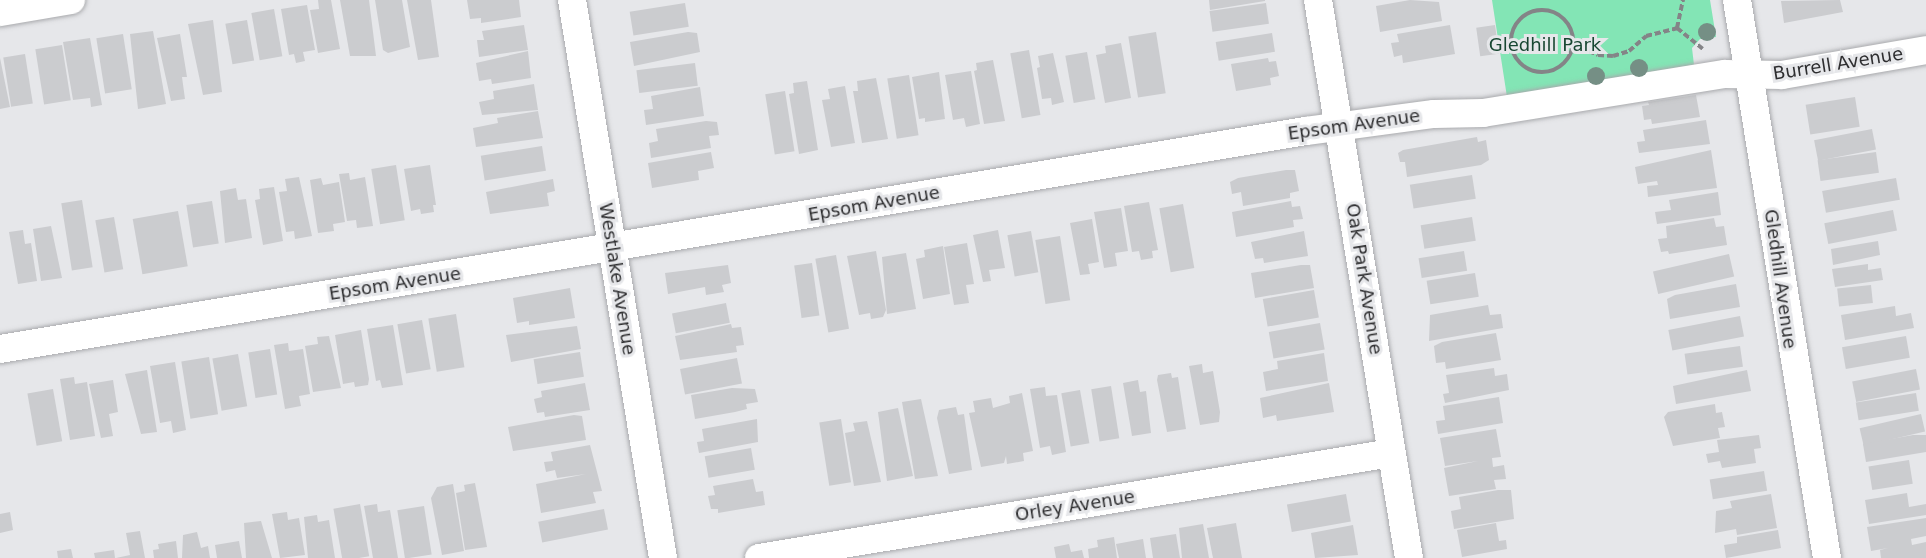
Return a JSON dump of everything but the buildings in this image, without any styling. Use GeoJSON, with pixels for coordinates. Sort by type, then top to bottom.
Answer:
{"type":"FeatureCollection","features":[{"type":"Feature","properties":{"kind":"street"},"geometry":{"type":"LineString","coordinates":[[0,12],[72,0]]}},
{"type":"Feature","properties":{"kind":"street","name":"Westlake Avenue"},"geometry":{"type":"LineString","coordinates":[[572,0],[663,558]]}},
{"type":"Feature","properties":{"kind":"street","name":"Oak Park Avenue"},"geometry":{"type":"LineString","coordinates":[[1318,0],[1408,558]]}},
{"type":"Feature","properties":{"kind":"street","name":"Gledhill Avenue"},"geometry":{"type":"LineString","coordinates":[[1737,0],[1792,357],[1827,558]]}},
{"type":"Feature","properties":{"kind":"street","name":"Burrell Avenue"},"geometry":{"type":"LineString","coordinates":[[1750,75],[1782,75],[1926,50]]}},
{"type":"Feature","properties":{"kind":"street","name":"Epsom Avenue"},"geometry":{"type":"LineString","coordinates":[[0,349],[1340,126],[1434,114],[1483,113],[1725,74],[1750,75]]}},
{"type":"Feature","properties":{"kind":"street","name":"Orley Avenue"},"geometry":{"type":"LineString","coordinates":[[759,558],[1391,453]]}},
{"type":"Feature","properties":{"kind":"path"},"geometry":{"type":"LineString","coordinates":[[1677,28],[1683,0]]}},
{"type":"Feature","properties":{"kind":"path"},"geometry":{"type":"LineString","coordinates":[[1543,10],[1568,25],[1572,44],[1570,54],[1556,69],[1536,71],[1518,61],[1513,52],[1512,32],[1524,16],[1543,10]]}},
{"type":"Feature","properties":{"kind":"path"},"geometry":{"type":"LineString","coordinates":[[1572,44],[1598,55],[1613,56],[1629,51],[1646,36],[1677,28]]}},
{"type":"Feature","properties":{"kind":"path"},"geometry":{"type":"LineString","coordinates":[[1677,28],[1704,49]]}},
{"type":"Feature","properties":{"kind":"green space","name":"Gledhill Park"},"geometry":{"type":"Polygon","coordinates":[[[1492,0],[1710,0],[1716,37],[1700,39],[1692,48],[1694,65],[1507,97],[1492,0]]]}}]}
